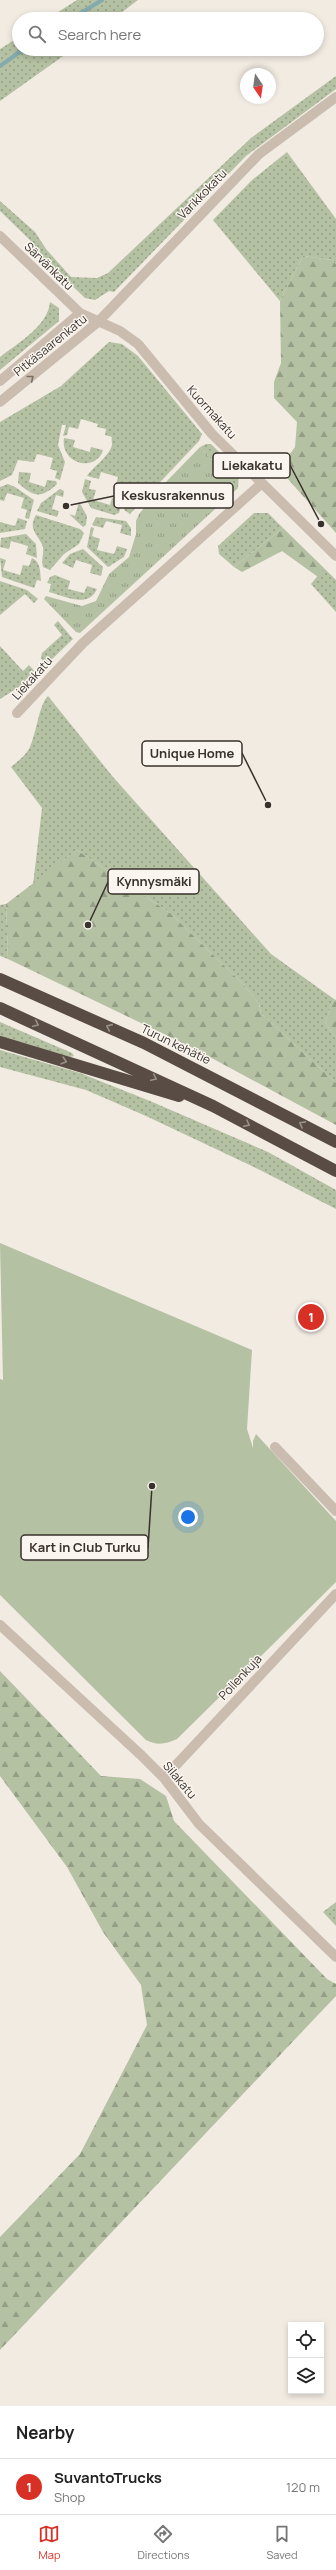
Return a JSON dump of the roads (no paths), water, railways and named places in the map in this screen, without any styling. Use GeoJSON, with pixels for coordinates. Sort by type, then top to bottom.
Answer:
{"type":"FeatureCollection","features":[{"type":"Feature","properties":{"kind":"highway","name":"Turun kehätie"},"geometry":{"type":"LineString","coordinates":[[0,979],[144,1043],[336,1142]]}},
{"type":"Feature","properties":{"kind":"highway"},"geometry":{"type":"LineString","coordinates":[[0,1008],[213,1106],[336,1171]]}},
{"type":"Feature","properties":{"kind":"highway"},"geometry":{"type":"LineString","coordinates":[[0,1042],[213,1106]]}},
{"type":"Feature","properties":{"kind":"street","name":"Varikkokatu"},"geometry":{"type":"LineString","coordinates":[[98,322],[259,154],[336,97]]}},
{"type":"Feature","properties":{"kind":"street","name":"Särvänkatu"},"geometry":{"type":"LineString","coordinates":[[0,236],[80,314]]}},
{"type":"Feature","properties":{"kind":"street","name":"Kuormakatu"},"geometry":{"type":"LineString","coordinates":[[80,314],[120,331],[138,344],[212,434],[336,556]]}},
{"type":"Feature","properties":{"kind":"street","name":"Pitkäsaarenkatu"},"geometry":{"type":"LineString","coordinates":[[0,381],[80,314]]}},
{"type":"Feature","properties":{"kind":"street","name":"Pitkäsaarenkatu"},"geometry":{"type":"LineString","coordinates":[[0,402],[98,322]]}},
{"type":"Feature","properties":{"kind":"street","name":"Liekakatu"},"geometry":{"type":"LineString","coordinates":[[17,713],[82,643],[262,483]]}},
{"type":"Feature","properties":{"kind":"street"},"geometry":{"type":"LineString","coordinates":[[275,1447],[336,1511]]}},
{"type":"Feature","properties":{"kind":"street","name":"Pollenkuja"},"geometry":{"type":"LineString","coordinates":[[164,1778],[336,1594]]}},
{"type":"Feature","properties":{"kind":"street","name":"Silakatu"},"geometry":{"type":"LineString","coordinates":[[0,1625],[164,1778],[199,1824],[336,1957]]}},
{"type":"Feature","properties":{"kind":"waterway"},"geometry":{"type":"LineString","coordinates":[[82,12],[102,0]]}},
{"type":"Feature","properties":{"kind":"waterway"},"geometry":{"type":"LineString","coordinates":[[0,66],[14,56]]}},
{"type":"Feature","properties":{"kind":"place","name":"Keskusrakennus"},"geometry":{"type":"Point","coordinates":[66,506]}},
{"type":"Feature","properties":{"kind":"place","name":"Liekakatu"},"geometry":{"type":"Point","coordinates":[321,524]}},
{"type":"Feature","properties":{"kind":"place","name":"Unique Home"},"geometry":{"type":"Point","coordinates":[268,805]}},
{"type":"Feature","properties":{"kind":"place","name":"Kynnysmäki"},"geometry":{"type":"Point","coordinates":[88,925]}},
{"type":"Feature","properties":{"kind":"place","name":"SuvantoTrucks"},"geometry":{"type":"Point","coordinates":[311,1317]}},
{"type":"Feature","properties":{"kind":"place","name":"Kart in Club Turku"},"geometry":{"type":"Point","coordinates":[152,1486]}}]}
